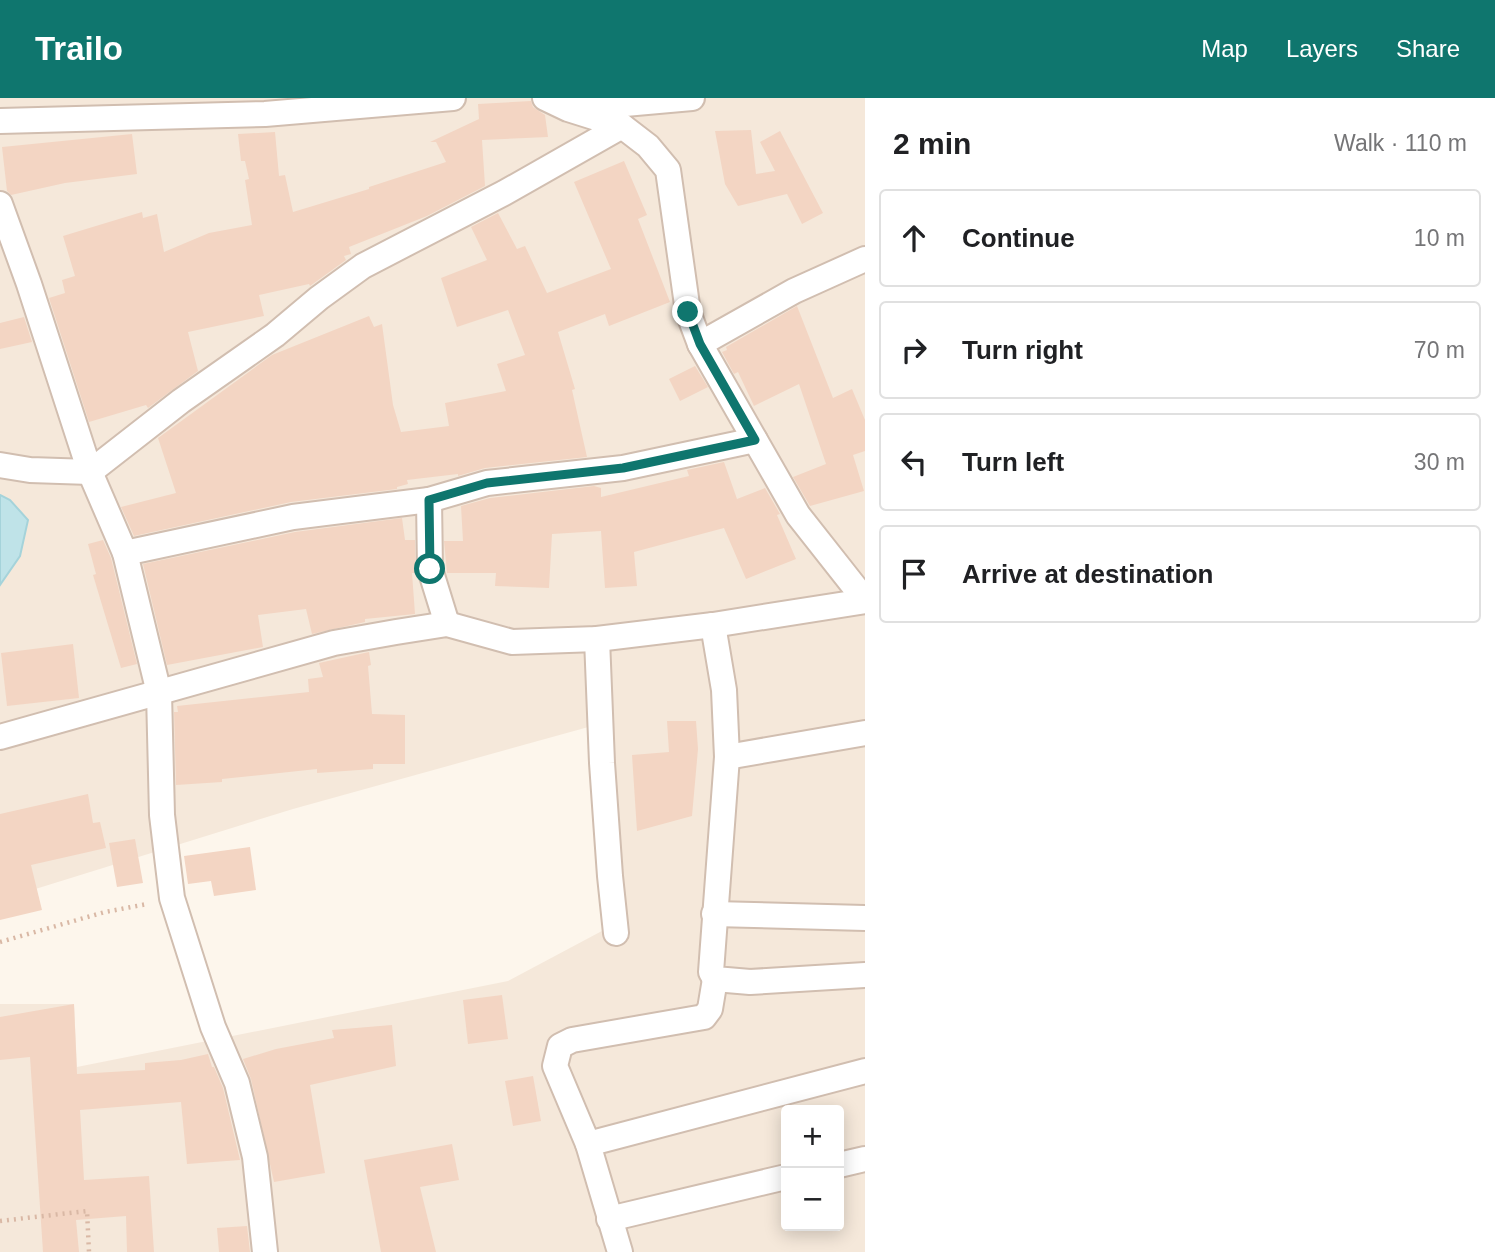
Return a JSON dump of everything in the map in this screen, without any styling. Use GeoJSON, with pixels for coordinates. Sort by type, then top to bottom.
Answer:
{"type":"FeatureCollection","features":[{"type":"Feature","properties":{"kind":"street"},"geometry":{"type":"LineString","coordinates":[[0,121],[265,114],[453,98]]}},
{"type":"Feature","properties":{"kind":"street"},"geometry":{"type":"LineString","coordinates":[[0,737],[334,643],[447,624],[512,642],[597,639],[713,625],[865,600],[798,515],[700,344],[688,312],[668,170],[648,146],[622,126],[568,109],[545,98]]}},
{"type":"Feature","properties":{"kind":"street"},"geometry":{"type":"LineString","coordinates":[[568,109],[692,98]]}},
{"type":"Feature","properties":{"kind":"street"},"geometry":{"type":"LineString","coordinates":[[0,465],[30,470],[90,472],[363,266],[504,193],[622,126]]}},
{"type":"Feature","properties":{"kind":"street"},"geometry":{"type":"LineString","coordinates":[[0,204],[90,472],[125,553],[159,693],[162,816],[172,898],[213,1027],[237,1083],[255,1157],[265,1252]]}},
{"type":"Feature","properties":{"kind":"street"},"geometry":{"type":"LineString","coordinates":[[700,344],[794,292],[865,259]]}},
{"type":"Feature","properties":{"kind":"street"},"geometry":{"type":"LineString","coordinates":[[125,553],[293,517],[429,500],[487,483],[623,468],[755,440]]}},
{"type":"Feature","properties":{"kind":"street"},"geometry":{"type":"LineString","coordinates":[[429,500],[430,569],[447,624]]}},
{"type":"Feature","properties":{"kind":"street"},"geometry":{"type":"LineString","coordinates":[[620,1252],[588,1144],[555,1066],[560,1046],[572,1040],[705,1017],[710,1009],[715,979],[711,972],[714,914],[727,757],[724,690],[713,625]]}},
{"type":"Feature","properties":{"kind":"street"},"geometry":{"type":"LineString","coordinates":[[597,639],[602,763],[617,933]]}},
{"type":"Feature","properties":{"kind":"street"},"geometry":{"type":"LineString","coordinates":[[727,757],[865,733]]}},
{"type":"Feature","properties":{"kind":"street"},"geometry":{"type":"LineString","coordinates":[[714,914],[865,918]]}},
{"type":"Feature","properties":{"kind":"street"},"geometry":{"type":"LineString","coordinates":[[715,979],[750,982],[865,975]]}},
{"type":"Feature","properties":{"kind":"street"},"geometry":{"type":"LineString","coordinates":[[588,1144],[865,1072]]}},
{"type":"Feature","properties":{"kind":"street"},"geometry":{"type":"LineString","coordinates":[[844,1164],[865,1158]]}},
{"type":"Feature","properties":{"kind":"street"},"geometry":{"type":"LineString","coordinates":[[609,1219],[781,1178]]}},
{"type":"Feature","properties":{"kind":"path"},"geometry":{"type":"LineString","coordinates":[[0,942],[105,912],[172,898]]}},
{"type":"Feature","properties":{"kind":"path"},"geometry":{"type":"LineString","coordinates":[[0,1221],[87,1211],[89,1252]]}},
{"type":"Feature","properties":{"kind":"shaded area"},"geometry":{"type":"Polygon","coordinates":[[[0,98],[865,98],[865,1252],[0,1252],[0,1004],[74,1004],[77,1067],[508,981],[615,924],[592,726],[293,809],[0,900],[0,98]]]}},
{"type":"Feature","properties":{"kind":"water"},"geometry":{"type":"Polygon","coordinates":[[[0,495],[10,500],[28,520],[20,556],[0,585],[0,495]]]}},
{"type":"Feature","properties":{"kind":"building"},"geometry":{"type":"Polygon","coordinates":[[[531,101],[533,107],[545,115],[548,137],[482,140],[485,186],[427,216],[349,247],[351,254],[344,256],[346,260],[310,286],[309,284],[259,295],[264,316],[188,332],[198,371],[148,408],[146,405],[89,422],[49,298],[65,293],[62,280],[75,276],[63,236],[142,212],[143,218],[157,214],[164,252],[209,233],[252,225],[245,180],[249,179],[245,161],[241,161],[238,134],[275,132],[279,176],[285,175],[293,212],[446,162],[436,142],[430,142],[479,119],[478,104],[531,101]]]}},
{"type":"Feature","properties":{"kind":"building"},"geometry":{"type":"Polygon","coordinates":[[[751,130],[756,174],[775,171],[760,142],[780,131],[823,213],[802,224],[787,194],[738,206],[725,184],[715,131],[751,130]]]}},
{"type":"Feature","properties":{"kind":"building"},"geometry":{"type":"Polygon","coordinates":[[[132,134],[137,174],[65,183],[11,195],[7,191],[2,147],[132,134]]]}},
{"type":"Feature","properties":{"kind":"building"},"geometry":{"type":"Polygon","coordinates":[[[624,161],[647,215],[638,219],[670,302],[609,326],[605,314],[558,332],[575,389],[572,390],[587,457],[485,468],[458,476],[407,480],[408,484],[397,489],[291,502],[134,536],[121,507],[176,493],[158,438],[272,355],[369,316],[374,327],[382,324],[393,405],[401,432],[449,426],[445,403],[506,391],[497,364],[525,355],[508,310],[457,327],[441,278],[487,260],[471,227],[498,213],[517,249],[525,246],[547,293],[611,269],[574,182],[624,161]]]}},
{"type":"Feature","properties":{"kind":"building"},"geometry":{"type":"Polygon","coordinates":[[[797,306],[833,398],[852,389],[865,420],[865,451],[853,455],[864,491],[810,506],[793,477],[826,464],[799,384],[754,406],[738,372],[734,374],[722,352],[727,350],[726,347],[797,306]]]}},
{"type":"Feature","properties":{"kind":"building"},"geometry":{"type":"Polygon","coordinates":[[[24,317],[32,342],[0,349],[0,323],[24,317]]]}},
{"type":"Feature","properties":{"kind":"building"},"geometry":{"type":"Polygon","coordinates":[[[695,366],[708,387],[680,401],[669,379],[695,366]]]}},
{"type":"Feature","properties":{"kind":"building"},"geometry":{"type":"Polygon","coordinates":[[[724,462],[737,499],[765,488],[780,514],[777,515],[796,559],[746,579],[724,528],[634,552],[637,586],[605,588],[601,531],[552,534],[549,588],[495,586],[496,573],[447,573],[444,541],[463,541],[461,506],[490,498],[594,486],[601,488],[601,497],[689,476],[687,470],[724,462]]]}},
{"type":"Feature","properties":{"kind":"building"},"geometry":{"type":"Polygon","coordinates":[[[402,518],[405,540],[415,540],[416,573],[412,573],[415,614],[365,619],[365,622],[312,634],[306,609],[258,615],[263,647],[167,665],[143,564],[295,532],[402,518]]]}},
{"type":"Feature","properties":{"kind":"building"},"geometry":{"type":"Polygon","coordinates":[[[103,540],[111,558],[137,664],[121,668],[93,575],[96,574],[88,544],[103,540]]]}},
{"type":"Feature","properties":{"kind":"building"},"geometry":{"type":"Polygon","coordinates":[[[73,644],[79,698],[7,706],[1,653],[73,644]]]}},
{"type":"Feature","properties":{"kind":"building"},"geometry":{"type":"Polygon","coordinates":[[[369,652],[372,714],[405,715],[405,764],[373,764],[373,769],[317,773],[317,769],[222,779],[222,782],[176,785],[174,712],[178,712],[177,706],[309,692],[308,679],[323,677],[319,663],[369,652]]]}},
{"type":"Feature","properties":{"kind":"building"},"geometry":{"type":"Polygon","coordinates":[[[667,721],[696,721],[698,749],[692,816],[637,831],[632,755],[669,752],[667,721]]]}},
{"type":"Feature","properties":{"kind":"building"},"geometry":{"type":"Polygon","coordinates":[[[88,794],[93,823],[100,822],[106,848],[31,865],[42,910],[0,920],[0,814],[88,794]]]}},
{"type":"Feature","properties":{"kind":"building"},"geometry":{"type":"Polygon","coordinates":[[[135,839],[143,883],[117,887],[109,843],[135,839]]]}},
{"type":"Feature","properties":{"kind":"building"},"geometry":{"type":"Polygon","coordinates":[[[250,847],[256,890],[214,896],[211,881],[188,884],[184,856],[250,847]]]}},
{"type":"Feature","properties":{"kind":"building"},"geometry":{"type":"Polygon","coordinates":[[[502,995],[508,1039],[468,1044],[463,1000],[502,995]]]}},
{"type":"Feature","properties":{"kind":"building"},"geometry":{"type":"Polygon","coordinates":[[[74,1004],[77,1074],[145,1070],[145,1063],[181,1060],[208,1054],[223,1088],[240,1160],[187,1164],[181,1102],[80,1110],[84,1180],[149,1176],[154,1252],[127,1252],[126,1216],[76,1220],[79,1252],[43,1252],[30,1057],[0,1060],[0,1017],[74,1004]]]}},
{"type":"Feature","properties":{"kind":"building"},"geometry":{"type":"Polygon","coordinates":[[[392,1025],[396,1066],[310,1085],[325,1173],[274,1182],[251,1079],[243,1059],[276,1049],[334,1038],[332,1030],[392,1025]]]}},
{"type":"Feature","properties":{"kind":"building"},"geometry":{"type":"Polygon","coordinates":[[[533,1076],[541,1121],[513,1126],[505,1081],[533,1076]]]}},
{"type":"Feature","properties":{"kind":"building"},"geometry":{"type":"Polygon","coordinates":[[[452,1144],[459,1180],[420,1187],[436,1252],[381,1252],[364,1160],[452,1144]]]}},
{"type":"Feature","properties":{"kind":"building"},"geometry":{"type":"Polygon","coordinates":[[[247,1226],[250,1252],[219,1252],[217,1228],[247,1226]]]}},
{"type":"Feature","properties":{"kind":"route"},"geometry":{"type":"LineString","coordinates":[[430,569],[429,500],[487,483],[623,468],[755,440],[700,344],[688,312]]}}]}
